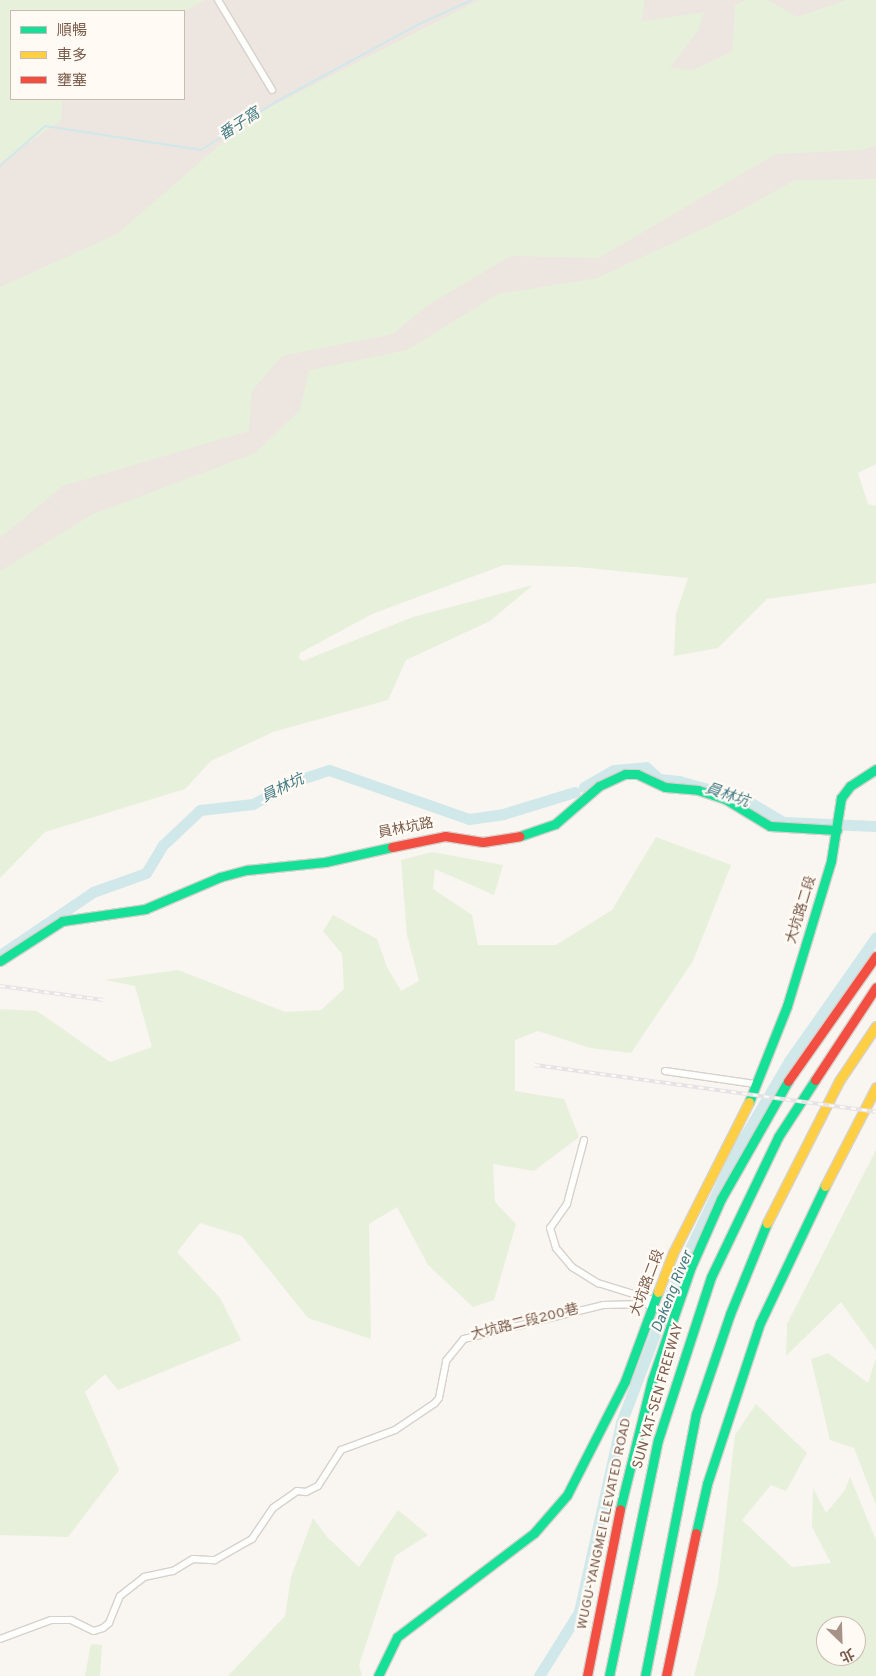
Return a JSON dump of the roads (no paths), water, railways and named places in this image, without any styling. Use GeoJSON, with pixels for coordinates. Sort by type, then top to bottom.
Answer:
{"type":"FeatureCollection","features":[{"type":"Feature","properties":{"kind":"main road","name":"大坑路二段"},"geometry":{"type":"LineString","coordinates":[[378,1676],[397,1637],[459,1593],[554,1514],[614,1405],[673,1253],[734,1136],[787,1006],[837,829],[845,791],[876,768]]}},
{"type":"Feature","properties":{"kind":"main road","name":"員林坑路"},"geometry":{"type":"LineString","coordinates":[[0,962],[62,921],[145,909],[220,876],[247,870],[325,862],[373,850],[424,843],[445,836],[483,842],[527,835],[555,824],[599,786],[625,774],[638,774],[665,787],[698,790],[724,799],[770,826],[837,829]]}},
{"type":"Feature","properties":{"kind":"main road","name":"WUGU-YANGMEI ELEVATED ROAD"},"geometry":{"type":"LineString","coordinates":[[587,1676],[626,1478],[652,1380],[691,1267],[722,1199],[760,1127],[838,1006],[876,956]]}},
{"type":"Feature","properties":{"kind":"main road","name":"SUN YAT-SEN FREEWAY"},"geometry":{"type":"LineString","coordinates":[[609,1676],[658,1440],[711,1277],[778,1137],[876,987]]}},
{"type":"Feature","properties":{"kind":"main road"},"geometry":{"type":"LineString","coordinates":[[645,1676],[696,1414],[730,1314],[762,1234],[802,1150],[839,1081],[876,1026]]}},
{"type":"Feature","properties":{"kind":"main road"},"geometry":{"type":"LineString","coordinates":[[666,1676],[707,1484],[760,1323],[831,1173],[876,1087]]}},
{"type":"Feature","properties":{"kind":"street"},"geometry":{"type":"LineString","coordinates":[[218,0],[272,90]]}},
{"type":"Feature","properties":{"kind":"street"},"geometry":{"type":"LineString","coordinates":[[664,1071],[755,1084]]}},
{"type":"Feature","properties":{"kind":"street"},"geometry":{"type":"LineString","coordinates":[[584,1140],[567,1204],[550,1228],[556,1248],[572,1267],[598,1283],[654,1304]]}},
{"type":"Feature","properties":{"kind":"street","name":"大坑路二段200巷"},"geometry":{"type":"LineString","coordinates":[[0,1639],[51,1620],[71,1620],[94,1631],[102,1628],[109,1623],[120,1596],[144,1577],[173,1571],[194,1559],[215,1560],[252,1539],[272,1508],[297,1491],[306,1492],[318,1486],[341,1450],[395,1430],[435,1403],[440,1398],[446,1360],[464,1339],[603,1305],[654,1304]]}},
{"type":"Feature","properties":{"kind":"waterway","name":"番子窩"},"geometry":{"type":"LineString","coordinates":[[0,166],[45,126],[201,150],[272,104],[417,25],[472,0]]}},
{"type":"Feature","properties":{"kind":"waterway","name":"員林坑"},"geometry":{"type":"LineString","coordinates":[[584,787],[614,770],[646,767],[659,779],[679,781],[746,800],[783,822],[876,826]]}},
{"type":"Feature","properties":{"kind":"waterway","name":"員林坑"},"geometry":{"type":"LineString","coordinates":[[0,955],[93,892],[146,873],[163,845],[200,810],[253,804],[295,781],[329,770],[469,819],[503,814],[575,792]]}},
{"type":"Feature","properties":{"kind":"waterway","name":"Dakeng River"},"geometry":{"type":"LineString","coordinates":[[539,1676],[579,1612],[621,1423],[677,1276],[739,1146],[789,1061],[876,937]]}},
{"type":"Feature","properties":{"kind":"railway"},"geometry":{"type":"LineString","coordinates":[[0,986],[103,1000]]}},
{"type":"Feature","properties":{"kind":"railway"},"geometry":{"type":"LineString","coordinates":[[535,1065],[876,1112]]}}]}
